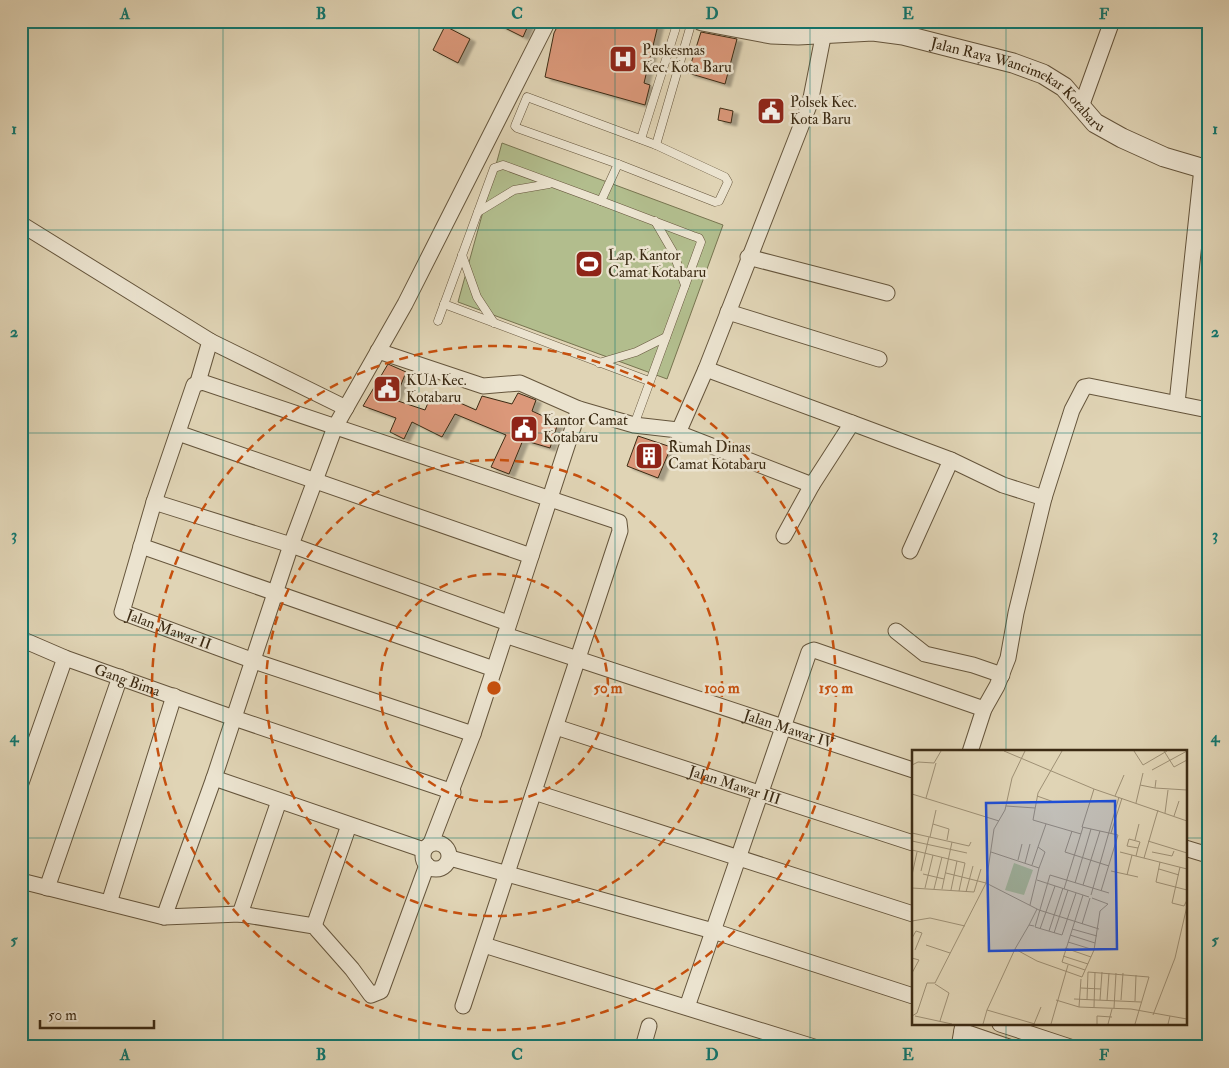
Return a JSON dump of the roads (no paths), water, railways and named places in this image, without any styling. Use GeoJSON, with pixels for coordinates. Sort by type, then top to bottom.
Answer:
{"type":"FeatureCollection","features":[{"type":"Feature","properties":{"kind":"street"},"geometry":{"type":"LineString","coordinates":[[164,917],[254,661],[291,545],[335,427],[405,304],[548,21]]}},
{"type":"Feature","properties":{"kind":"street","name":"Jalan Raya Wancimekar Kotabaru"},"geometry":{"type":"LineString","coordinates":[[702,21],[771,34],[798,35],[824,32],[873,31],[903,35],[1013,63],[1043,74],[1064,87],[1094,123],[1164,157],[1205,169]]}},
{"type":"Feature","properties":{"kind":"street"},"geometry":{"type":"LineString","coordinates":[[1081,106],[1112,21]]}},
{"type":"Feature","properties":{"kind":"street"},"geometry":{"type":"LineString","coordinates":[[678,430],[706,369],[748,257],[810,103],[824,32]]}},
{"type":"Feature","properties":{"kind":"street"},"geometry":{"type":"LineString","coordinates":[[1177,403],[1205,169]]}},
{"type":"Feature","properties":{"kind":"street"},"geometry":{"type":"LineString","coordinates":[[21,224],[210,341],[346,408]]}},
{"type":"Feature","properties":{"kind":"street"},"geometry":{"type":"LineString","coordinates":[[748,257],[886,293]]}},
{"type":"Feature","properties":{"kind":"street"},"geometry":{"type":"LineString","coordinates":[[728,312],[879,359]]}},
{"type":"Feature","properties":{"kind":"street"},"geometry":{"type":"LineString","coordinates":[[210,341],[198,382],[194,385],[140,546],[494,669]]}},
{"type":"Feature","properties":{"kind":"street"},"geometry":{"type":"LineString","coordinates":[[378,351],[483,386],[520,383],[578,409],[634,425],[678,430]]}},
{"type":"Feature","properties":{"kind":"street"},"geometry":{"type":"LineString","coordinates":[[706,369],[952,460],[1004,485],[1044,498]]}},
{"type":"Feature","properties":{"kind":"street"},"geometry":{"type":"LineString","coordinates":[[198,382],[619,522],[621,526],[463,1006]]}},
{"type":"Feature","properties":{"kind":"street"},"geometry":{"type":"LineString","coordinates":[[971,750],[984,709],[1002,675],[1008,658],[1016,613],[1044,498],[1072,410],[1084,387],[1089,386],[1208,410]]}},
{"type":"Feature","properties":{"kind":"street"},"geometry":{"type":"LineString","coordinates":[[214,778],[349,825],[428,846],[440,843],[448,849],[450,858],[445,866],[437,869],[427,866],[423,859],[428,846],[452,792],[473,734],[578,409]]}},
{"type":"Feature","properties":{"kind":"street"},"geometry":{"type":"LineString","coordinates":[[784,536],[812,485],[852,423]]}},
{"type":"Feature","properties":{"kind":"street"},"geometry":{"type":"LineString","coordinates":[[678,430],[680,435],[812,485]]}},
{"type":"Feature","properties":{"kind":"street"},"geometry":{"type":"LineString","coordinates":[[178,433],[531,556]]}},
{"type":"Feature","properties":{"kind":"street"},"geometry":{"type":"LineString","coordinates":[[910,551],[952,460]]}},
{"type":"Feature","properties":{"kind":"street","name":"Jalan Mawar IV"},"geometry":{"type":"LineString","coordinates":[[154,502],[291,545],[507,629],[578,660],[912,770]]}},
{"type":"Feature","properties":{"kind":"street","name":"Jalan Mawar II"},"geometry":{"type":"LineString","coordinates":[[140,546],[122,612],[254,661]]}},
{"type":"Feature","properties":{"kind":"street"},"geometry":{"type":"LineString","coordinates":[[896,631],[925,654],[973,665],[1002,675]]}},
{"type":"Feature","properties":{"kind":"street","name":"Gang Bima"},"geometry":{"type":"LineString","coordinates":[[21,639],[65,658],[234,718],[452,792]]}},
{"type":"Feature","properties":{"kind":"street"},"geometry":{"type":"LineString","coordinates":[[687,1007],[805,657],[809,652],[814,650],[984,709]]}},
{"type":"Feature","properties":{"kind":"street"},"geometry":{"type":"LineString","coordinates":[[21,783],[65,658]]}},
{"type":"Feature","properties":{"kind":"street"},"geometry":{"type":"LineString","coordinates":[[254,661],[473,734]]}},
{"type":"Feature","properties":{"kind":"street"},"geometry":{"type":"LineString","coordinates":[[47,888],[120,677]]}},
{"type":"Feature","properties":{"kind":"street"},"geometry":{"type":"LineString","coordinates":[[109,903],[174,696]]}},
{"type":"Feature","properties":{"kind":"street","name":"Jalan Mawar III"},"geometry":{"type":"LineString","coordinates":[[556,727],[912,842]]}},
{"type":"Feature","properties":{"kind":"street"},"geometry":{"type":"LineString","coordinates":[[534,792],[912,914]]}},
{"type":"Feature","properties":{"kind":"street"},"geometry":{"type":"LineString","coordinates":[[240,914],[279,801]]}},
{"type":"Feature","properties":{"kind":"street"},"geometry":{"type":"LineString","coordinates":[[314,926],[349,825]]}},
{"type":"Feature","properties":{"kind":"street"},"geometry":{"type":"LineString","coordinates":[[1186,848],[1208,855]]}},
{"type":"Feature","properties":{"kind":"street"},"geometry":{"type":"LineString","coordinates":[[450,858],[713,931],[912,996]]}},
{"type":"Feature","properties":{"kind":"street"},"geometry":{"type":"LineString","coordinates":[[21,881],[164,917],[240,914],[314,926],[352,969],[367,993],[375,995],[382,991],[427,866]]}},
{"type":"Feature","properties":{"kind":"street"},"geometry":{"type":"LineString","coordinates":[[484,945],[814,1047]]}},
{"type":"Feature","properties":{"kind":"street"},"geometry":{"type":"LineString","coordinates":[[643,1047],[649,1026]]}},
{"type":"Feature","properties":{"kind":"street"},"geometry":{"type":"LineString","coordinates":[[1006,1026],[1070,1047]]}},
{"type":"Feature","properties":{"kind":"street"},"geometry":{"type":"LineString","coordinates":[[958,1047],[962,1028],[1009,1047]]}},
{"type":"Feature","properties":{"kind":"lane"},"geometry":{"type":"LineString","coordinates":[[641,140],[678,21]]}},
{"type":"Feature","properties":{"kind":"lane"},"geometry":{"type":"LineString","coordinates":[[656,145],[692,21]]}},
{"type":"Feature","properties":{"kind":"lane"},"geometry":{"type":"LineString","coordinates":[[528,98],[641,140],[656,145],[726,178],[725,190],[719,201],[714,202],[618,164],[516,128],[525,99],[528,98]]}},
{"type":"Feature","properties":{"kind":"lane"},"geometry":{"type":"LineString","coordinates":[[438,321],[494,168],[500,164],[699,238],[701,242],[634,425]]}},
{"type":"Feature","properties":{"kind":"lane"},"geometry":{"type":"LineString","coordinates":[[601,201],[618,164]]}},
{"type":"Feature","properties":{"kind":"lane"},"geometry":{"type":"LineString","coordinates":[[478,212],[514,190],[539,184],[554,184]]}},
{"type":"Feature","properties":{"kind":"lane"},"geometry":{"type":"LineString","coordinates":[[655,222],[673,252],[685,285]]}},
{"type":"Feature","properties":{"kind":"lane"},"geometry":{"type":"LineString","coordinates":[[462,255],[477,297],[494,323]]}},
{"type":"Feature","properties":{"kind":"lane"},"geometry":{"type":"LineString","coordinates":[[444,304],[649,381]]}},
{"type":"Feature","properties":{"kind":"lane"},"geometry":{"type":"LineString","coordinates":[[599,363],[636,352],[666,337]]}},
{"type":"Feature","properties":{"kind":"place","name":"Puskesmas Kec. Kota Baru"},"geometry":{"type":"Point","coordinates":[623,59]}},
{"type":"Feature","properties":{"kind":"place","name":"Polsek Kec. Kota Baru"},"geometry":{"type":"Point","coordinates":[771,111]}},
{"type":"Feature","properties":{"kind":"place","name":"Lap. Kantor Camat Kotabaru"},"geometry":{"type":"Point","coordinates":[589,264]}},
{"type":"Feature","properties":{"kind":"place","name":"KUA Kec. Kotabaru"},"geometry":{"type":"Point","coordinates":[387,389]}},
{"type":"Feature","properties":{"kind":"place","name":"Kantor Camat Kotabaru"},"geometry":{"type":"Point","coordinates":[524,429]}},
{"type":"Feature","properties":{"kind":"place","name":"Rumah Dinas Camat Kotabaru"},"geometry":{"type":"Point","coordinates":[649,456]}}]}
